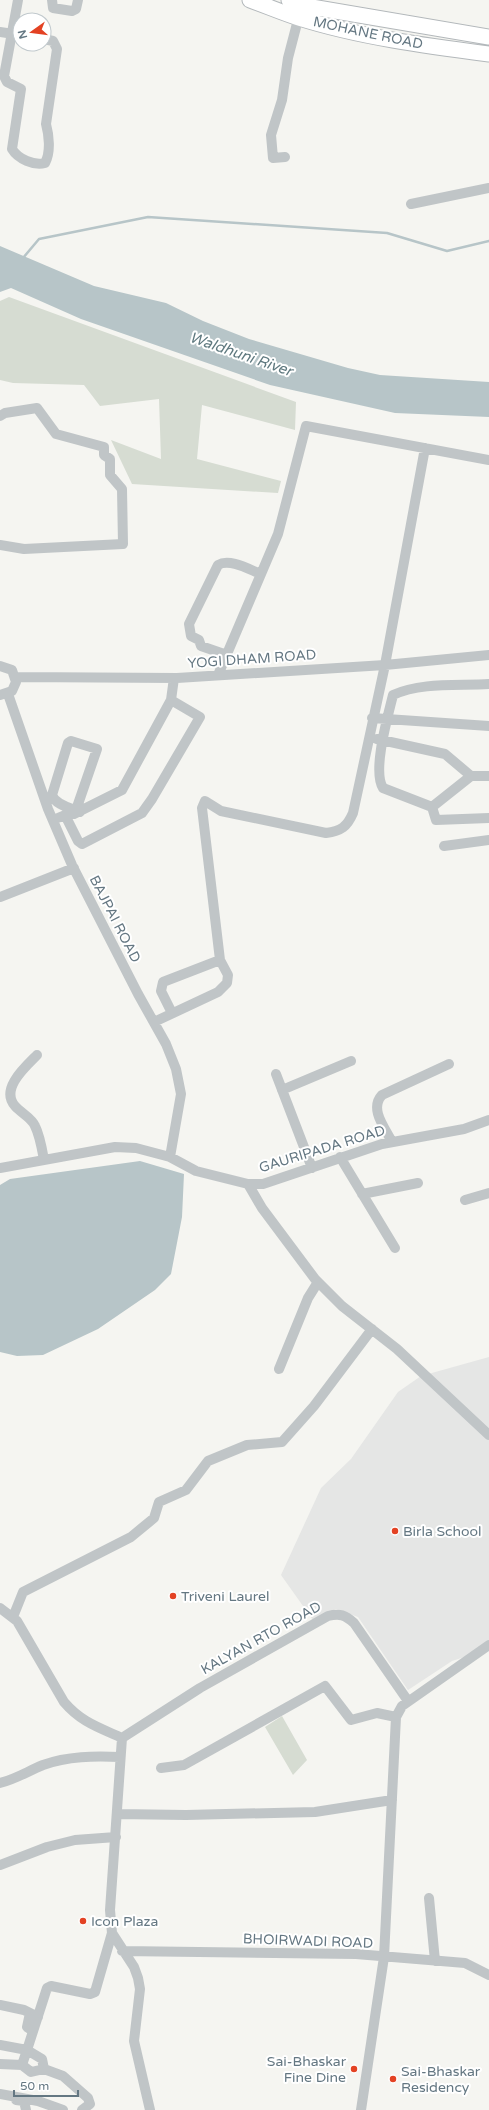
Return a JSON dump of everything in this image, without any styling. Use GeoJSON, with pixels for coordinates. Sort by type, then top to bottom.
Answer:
{"type":"FeatureCollection","features":[{"type":"Feature","properties":{"kind":"main road","name":"MOHANE ROAD"},"geometry":{"type":"LineString","coordinates":[[250,0],[489,37]]}},
{"type":"Feature","properties":{"kind":"main road","name":"MOHANE ROAD"},"geometry":{"type":"LineString","coordinates":[[296,8],[333,28],[438,47],[489,54]]}},
{"type":"Feature","properties":{"kind":"street"},"geometry":{"type":"LineString","coordinates":[[17,12],[18,0]]}},
{"type":"Feature","properties":{"kind":"street"},"geometry":{"type":"LineString","coordinates":[[52,0],[53,8],[72,11],[76,9],[78,0]]}},
{"type":"Feature","properties":{"kind":"street"},"geometry":{"type":"LineString","coordinates":[[285,157],[273,158],[271,135],[282,100],[296,8]]}},
{"type":"Feature","properties":{"kind":"street"},"geometry":{"type":"LineString","coordinates":[[0,32],[12,34]]}},
{"type":"Feature","properties":{"kind":"street"},"geometry":{"type":"LineString","coordinates":[[12,49],[4,76],[6,82],[21,89],[12,149],[19,158],[40,164],[45,163],[47,158],[48,135],[46,124],[57,49],[52,41]]}},
{"type":"Feature","properties":{"kind":"street"},"geometry":{"type":"LineString","coordinates":[[411,204],[489,188]]}},
{"type":"Feature","properties":{"kind":"street"},"geometry":{"type":"LineString","coordinates":[[0,416],[5,413],[37,408],[56,434],[104,448],[104,455],[110,460],[110,475],[122,489],[123,544],[24,549],[0,545]]}},
{"type":"Feature","properties":{"kind":"street"},"geometry":{"type":"LineString","coordinates":[[218,675],[278,534],[306,426],[489,460]]}},
{"type":"Feature","properties":{"kind":"street"},"geometry":{"type":"LineString","coordinates":[[154,1022],[218,992],[227,983],[228,975],[220,960],[202,808],[205,801],[221,811],[326,833],[338,832],[349,824],[353,813],[372,718],[385,665],[425,448]]}},
{"type":"Feature","properties":{"kind":"street"},"geometry":{"type":"LineString","coordinates":[[227,655],[201,646],[200,640],[191,636],[190,624],[218,565],[222,563],[230,563],[261,574]]}},
{"type":"Feature","properties":{"kind":"street","name":"YOGI DHAM ROAD"},"geometry":{"type":"LineString","coordinates":[[16,678],[174,678],[385,665],[489,655]]}},
{"type":"Feature","properties":{"kind":"street"},"geometry":{"type":"LineString","coordinates":[[2,664],[12,670],[16,678]]}},
{"type":"Feature","properties":{"kind":"street","name":"BAJPAI ROAD"},"geometry":{"type":"LineString","coordinates":[[16,678],[15,687],[4,694],[53,820],[74,868],[166,1044],[176,1069],[181,1094],[170,1157]]}},
{"type":"Feature","properties":{"kind":"street"},"geometry":{"type":"LineString","coordinates":[[67,818],[78,811],[122,790],[172,700],[174,678]]}},
{"type":"Feature","properties":{"kind":"street"},"geometry":{"type":"LineString","coordinates":[[432,806],[383,788],[378,781],[382,740],[393,695],[402,690],[489,684]]}},
{"type":"Feature","properties":{"kind":"street"},"geometry":{"type":"LineString","coordinates":[[53,820],[65,815],[78,842],[82,844],[142,813],[199,722],[200,718],[198,715],[172,700]]}},
{"type":"Feature","properties":{"kind":"street"},"geometry":{"type":"LineString","coordinates":[[372,718],[489,726]]}},
{"type":"Feature","properties":{"kind":"street"},"geometry":{"type":"LineString","coordinates":[[368,737],[446,754],[471,776]]}},
{"type":"Feature","properties":{"kind":"street"},"geometry":{"type":"LineString","coordinates":[[71,742],[97,749],[78,811],[55,801],[52,795],[68,743],[71,742]]}},
{"type":"Feature","properties":{"kind":"street"},"geometry":{"type":"LineString","coordinates":[[432,806],[471,776],[489,776]]}},
{"type":"Feature","properties":{"kind":"street"},"geometry":{"type":"LineString","coordinates":[[432,806],[436,820],[489,818]]}},
{"type":"Feature","properties":{"kind":"street"},"geometry":{"type":"LineString","coordinates":[[444,846],[489,840]]}},
{"type":"Feature","properties":{"kind":"street"},"geometry":{"type":"LineString","coordinates":[[0,897],[74,868]]}},
{"type":"Feature","properties":{"kind":"street"},"geometry":{"type":"LineString","coordinates":[[172,1013],[161,991],[163,982],[220,960]]}},
{"type":"Feature","properties":{"kind":"street"},"geometry":{"type":"LineString","coordinates":[[37,1054],[19,1074],[10,1087],[11,1098],[14,1105],[35,1125],[44,1160]]}},
{"type":"Feature","properties":{"kind":"street"},"geometry":{"type":"LineString","coordinates":[[282,1090],[351,1061]]}},
{"type":"Feature","properties":{"kind":"street"},"geometry":{"type":"LineString","coordinates":[[392,1142],[377,1111],[378,1100],[382,1095],[450,1064]]}},
{"type":"Feature","properties":{"kind":"street"},"geometry":{"type":"LineString","coordinates":[[276,1074],[312,1168]]}},
{"type":"Feature","properties":{"kind":"street","name":"GAURIPADA ROAD"},"geometry":{"type":"LineString","coordinates":[[0,1168],[115,1147],[136,1148],[170,1157],[196,1171],[248,1184],[264,1184],[340,1157],[392,1142],[464,1129],[489,1120]]}},
{"type":"Feature","properties":{"kind":"street"},"geometry":{"type":"LineString","coordinates":[[340,1157],[395,1248]]}},
{"type":"Feature","properties":{"kind":"street"},"geometry":{"type":"LineString","coordinates":[[362,1194],[418,1183]]}},
{"type":"Feature","properties":{"kind":"street"},"geometry":{"type":"LineString","coordinates":[[248,1184],[262,1208],[318,1282],[342,1306],[397,1349],[489,1435]]}},
{"type":"Feature","properties":{"kind":"street"},"geometry":{"type":"LineString","coordinates":[[465,1200],[489,1192]]}},
{"type":"Feature","properties":{"kind":"street"},"geometry":{"type":"LineString","coordinates":[[280,1369],[308,1298],[318,1282]]}},
{"type":"Feature","properties":{"kind":"street"},"geometry":{"type":"LineString","coordinates":[[13,1617],[23,1592],[131,1537],[154,1518],[159,1502],[186,1490],[208,1461],[247,1445],[282,1442],[314,1406],[372,1329]]}},
{"type":"Feature","properties":{"kind":"street"},"geometry":{"type":"LineString","coordinates":[[0,1608],[17,1621],[64,1702],[71,1710],[80,1719],[122,1738],[110,1910],[112,1933],[94,1992],[90,1994],[51,1986],[47,1988],[34,2015],[33,2031],[22,2065]]}},
{"type":"Feature","properties":{"kind":"street","name":"KALYAN RTO ROAD"},"geometry":{"type":"LineString","coordinates":[[122,1738],[200,1688],[328,1616],[336,1614],[345,1615],[354,1623],[408,1702]]}},
{"type":"Feature","properties":{"kind":"street"},"geometry":{"type":"LineString","coordinates":[[361,2110],[384,1957],[396,1717],[402,1706],[489,1646]]}},
{"type":"Feature","properties":{"kind":"street"},"geometry":{"type":"LineString","coordinates":[[161,1768],[184,1766],[325,1686],[351,1720],[377,1713],[396,1717]]}},
{"type":"Feature","properties":{"kind":"street"},"geometry":{"type":"LineString","coordinates":[[0,1783],[12,1780],[43,1765],[73,1758],[120,1757]]}},
{"type":"Feature","properties":{"kind":"street"},"geometry":{"type":"LineString","coordinates":[[117,1814],[186,1815],[315,1812],[392,1800]]}},
{"type":"Feature","properties":{"kind":"street"},"geometry":{"type":"LineString","coordinates":[[0,1865],[47,1847],[75,1840],[116,1837]]}},
{"type":"Feature","properties":{"kind":"street"},"geometry":{"type":"LineString","coordinates":[[429,1898],[435,1961]]}},
{"type":"Feature","properties":{"kind":"street"},"geometry":{"type":"LineString","coordinates":[[112,1933],[134,1967],[138,1978],[140,1989],[134,2041],[150,2110]]}},
{"type":"Feature","properties":{"kind":"street","name":"BHOIRWADI ROAD"},"geometry":{"type":"LineString","coordinates":[[122,1950],[356,1954],[465,1963],[489,1975]]}},
{"type":"Feature","properties":{"kind":"street"},"geometry":{"type":"LineString","coordinates":[[0,2005],[34,2015]]}},
{"type":"Feature","properties":{"kind":"street"},"geometry":{"type":"LineString","coordinates":[[0,2045],[27,2050],[42,2059],[44,2069]]}},
{"type":"Feature","properties":{"kind":"street"},"geometry":{"type":"LineString","coordinates":[[0,2064],[22,2065],[31,2072],[44,2069],[63,2076],[88,2098],[90,2104],[82,2110]]}},
{"type":"Feature","properties":{"kind":"street"},"geometry":{"type":"LineString","coordinates":[[0,2094],[38,2101],[63,2110]]}},
{"type":"Feature","properties":{"kind":"street"},"geometry":{"type":"LineString","coordinates":[[0,2098],[24,2101],[26,2110]]}},
{"type":"Feature","properties":{"kind":"shaded area"},"geometry":{"type":"Polygon","coordinates":[[[9,297],[296,402],[295,430],[202,405],[197,459],[281,481],[278,493],[132,484],[111,440],[161,459],[159,399],[100,406],[84,385],[13,383],[0,380],[0,301],[9,297]]]}},
{"type":"Feature","properties":{"kind":"shaded area","name":"Birla School"},"geometry":{"type":"Polygon","coordinates":[[[489,1357],[489,1649],[452,1661],[408,1690],[358,1617],[336,1609],[313,1620],[281,1575],[321,1488],[351,1459],[398,1392],[421,1376],[489,1357]]]}},
{"type":"Feature","properties":{"kind":"shaded area"},"geometry":{"type":"Polygon","coordinates":[[[282,1716],[307,1760],[293,1775],[265,1727],[282,1716]]]}},
{"type":"Feature","properties":{"kind":"water","name":"Waldhuni River"},"geometry":{"type":"Polygon","coordinates":[[[0,246],[94,286],[166,303],[203,321],[249,339],[348,368],[380,375],[489,382],[489,417],[395,413],[270,385],[81,319],[11,288],[0,292],[0,246]]]}},
{"type":"Feature","properties":{"kind":"water"},"geometry":{"type":"Polygon","coordinates":[[[140,1161],[184,1174],[182,1217],[171,1274],[155,1290],[98,1329],[43,1355],[17,1356],[0,1352],[0,1185],[10,1179],[140,1161]]]}},
{"type":"Feature","properties":{"kind":"waterway"},"geometry":{"type":"LineString","coordinates":[[23,258],[39,239],[148,217],[387,233],[447,251],[489,241]]}},
{"type":"Feature","properties":{"kind":"place","name":"Birla School"},"geometry":{"type":"Point","coordinates":[395,1531]}},
{"type":"Feature","properties":{"kind":"place","name":"Triveni Laurel"},"geometry":{"type":"Point","coordinates":[173,1596]}},
{"type":"Feature","properties":{"kind":"place","name":"Icon Plaza"},"geometry":{"type":"Point","coordinates":[83,1921]}},
{"type":"Feature","properties":{"kind":"place","name":"Sai-Bhaskar Fine Dine"},"geometry":{"type":"Point","coordinates":[354,2069]}},
{"type":"Feature","properties":{"kind":"place","name":"Sai-Bhaskar Residency"},"geometry":{"type":"Point","coordinates":[393,2079]}}]}
